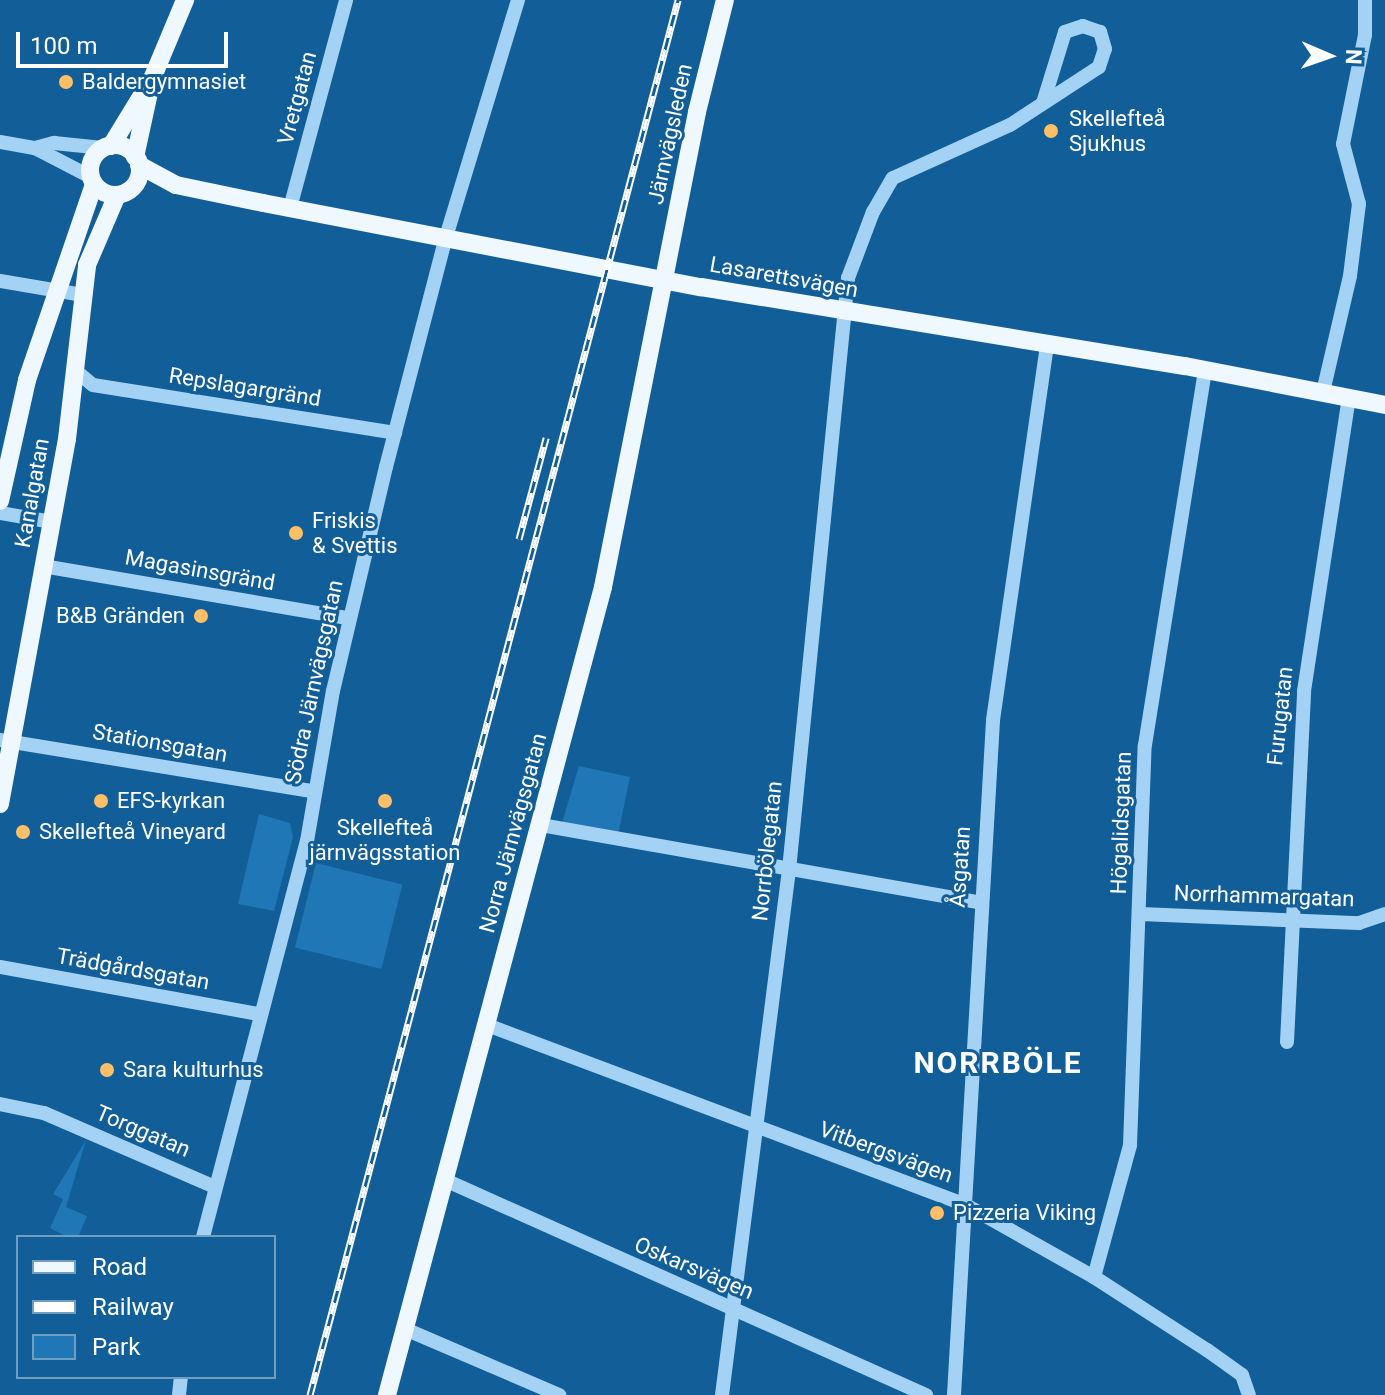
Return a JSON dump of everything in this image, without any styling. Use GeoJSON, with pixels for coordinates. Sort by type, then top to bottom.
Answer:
{"type":"FeatureCollection","features":[{"type":"Feature","properties":{"kind":"main road"},"geometry":{"type":"LineString","coordinates":[[107,147],[152,79],[185,0]]}},
{"type":"Feature","properties":{"kind":"main road","name":"Järnvägsleden"},"geometry":{"type":"LineString","coordinates":[[664,279],[725,0]]}},
{"type":"Feature","properties":{"kind":"main road"},"geometry":{"type":"LineString","coordinates":[[137,161],[152,79]]}},
{"type":"Feature","properties":{"kind":"main road","name":"Lasarettsvägen"},"geometry":{"type":"LineString","coordinates":[[107,147],[176,185]]}},
{"type":"Feature","properties":{"kind":"main road","name":"Kanalgatan"},"geometry":{"type":"LineString","coordinates":[[0,501],[27,380],[60,292],[92,180],[91,162],[107,147]]}},
{"type":"Feature","properties":{"kind":"main road","name":"Kanalgatan"},"geometry":{"type":"LineString","coordinates":[[0,804],[6,741],[52,522],[71,411],[83,295],[92,247],[125,191],[137,161]]}},
{"type":"Feature","properties":{"kind":"main road"},"geometry":{"type":"LineString","coordinates":[[92,180],[125,191]]}},
{"type":"Feature","properties":{"kind":"main road","name":"Lasarettsvägen"},"geometry":{"type":"LineString","coordinates":[[125,191],[176,185],[664,279],[1205,370],[1385,405]]}},
{"type":"Feature","properties":{"kind":"main road","name":"Norra Järnvägsgatan"},"geometry":{"type":"LineString","coordinates":[[387,1395],[541,825],[622,503],[664,279]]}},
{"type":"Feature","properties":{"kind":"street","name":"Vretgatan"},"geometry":{"type":"LineString","coordinates":[[290,208],[346,0]]}},
{"type":"Feature","properties":{"kind":"street","name":"Södra Järnvägsgatan"},"geometry":{"type":"LineString","coordinates":[[203,1235],[213,1186],[307,841],[313,791],[348,618],[395,433],[446,237],[518,0]]}},
{"type":"Feature","properties":{"kind":"street"},"geometry":{"type":"LineString","coordinates":[[1323,392],[1350,276],[1359,204],[1343,144],[1365,35],[1365,0]]}},
{"type":"Feature","properties":{"kind":"street","name":"Norrbölegatan"},"geometry":{"type":"LineString","coordinates":[[722,1395],[789,870],[842,311],[856,251],[893,178],[1010,125],[1099,67],[1105,49],[1100,32],[1083,26],[1065,32],[1043,103]]}},
{"type":"Feature","properties":{"kind":"street"},"geometry":{"type":"LineString","coordinates":[[0,142],[35,148],[92,180]]}},
{"type":"Feature","properties":{"kind":"street"},"geometry":{"type":"LineString","coordinates":[[35,148],[54,143],[107,147]]}},
{"type":"Feature","properties":{"kind":"street"},"geometry":{"type":"LineString","coordinates":[[0,281],[83,295]]}},
{"type":"Feature","properties":{"kind":"street","name":"Åsgatan"},"geometry":{"type":"LineString","coordinates":[[954,1395],[979,902],[993,720],[1047,345]]}},
{"type":"Feature","properties":{"kind":"street"},"geometry":{"type":"LineString","coordinates":[[71,411],[89,385],[75,370]]}},
{"type":"Feature","properties":{"kind":"street","name":"Högalidsgatan"},"geometry":{"type":"LineString","coordinates":[[1094,1277],[1130,1145],[1145,745],[1205,370]]}},
{"type":"Feature","properties":{"kind":"street","name":"Repslagargränd"},"geometry":{"type":"LineString","coordinates":[[89,385],[395,433]]}},
{"type":"Feature","properties":{"kind":"street","name":"Furugatan"},"geometry":{"type":"LineString","coordinates":[[1287,1042],[1304,691],[1349,397]]}},
{"type":"Feature","properties":{"kind":"street"},"geometry":{"type":"LineString","coordinates":[[0,513],[52,522]]}},
{"type":"Feature","properties":{"kind":"street","name":"Magasinsgränd"},"geometry":{"type":"LineString","coordinates":[[43,566],[348,618]]}},
{"type":"Feature","properties":{"kind":"street","name":"Stationsgatan"},"geometry":{"type":"LineString","coordinates":[[6,741],[313,791]]}},
{"type":"Feature","properties":{"kind":"street"},"geometry":{"type":"LineString","coordinates":[[541,825],[979,902]]}},
{"type":"Feature","properties":{"kind":"street","name":"Norrhammargatan"},"geometry":{"type":"LineString","coordinates":[[1141,914],[1359,923],[1385,914]]}},
{"type":"Feature","properties":{"kind":"street","name":"Trädgårdsgatan"},"geometry":{"type":"LineString","coordinates":[[0,967],[259,1014]]}},
{"type":"Feature","properties":{"kind":"street","name":"Vitbergsvägen"},"geometry":{"type":"LineString","coordinates":[[487,1025],[966,1205],[1094,1277],[1242,1375],[1249,1395]]}},
{"type":"Feature","properties":{"kind":"street","name":"Torggatan"},"geometry":{"type":"LineString","coordinates":[[0,1104],[55,1117],[213,1186]]}},
{"type":"Feature","properties":{"kind":"street","name":"Oskarsvägen"},"geometry":{"type":"LineString","coordinates":[[445,1180],[926,1395]]}},
{"type":"Feature","properties":{"kind":"street"},"geometry":{"type":"LineString","coordinates":[[405,1329],[559,1395]]}},
{"type":"Feature","properties":{"kind":"green space"},"geometry":{"type":"Polygon","coordinates":[[[579,766],[630,777],[618,835],[561,826],[579,766]]]}},
{"type":"Feature","properties":{"kind":"green space"},"geometry":{"type":"Polygon","coordinates":[[[259,814],[290,823],[293,837],[274,911],[238,904],[259,814]]]}},
{"type":"Feature","properties":{"kind":"green space"},"geometry":{"type":"Polygon","coordinates":[[[316,863],[402,885],[381,969],[295,947],[316,863]]]}},
{"type":"Feature","properties":{"kind":"green space"},"geometry":{"type":"Polygon","coordinates":[[[86,1140],[66,1207],[87,1216],[79,1235],[63,1235],[50,1228],[63,1199],[53,1194],[86,1140]]]}},
{"type":"Feature","properties":{"kind":"railway"},"geometry":{"type":"LineString","coordinates":[[310,1395],[678,0]]}},
{"type":"Feature","properties":{"kind":"railway"},"geometry":{"type":"LineString","coordinates":[[519,539],[546,438]]}},
{"type":"Feature","properties":{"kind":"place","name":"Baldergymnasiet"},"geometry":{"type":"Point","coordinates":[66,82]}},
{"type":"Feature","properties":{"kind":"place","name":"Skellefteå Sjukhus"},"geometry":{"type":"Point","coordinates":[1051,131]}},
{"type":"Feature","properties":{"kind":"place","name":"Friskis & Svettis"},"geometry":{"type":"Point","coordinates":[296,533]}},
{"type":"Feature","properties":{"kind":"place","name":"B&B Gränden"},"geometry":{"type":"Point","coordinates":[201,616]}},
{"type":"Feature","properties":{"kind":"place","name":"EFS-kyrkan"},"geometry":{"type":"Point","coordinates":[101,801]}},
{"type":"Feature","properties":{"kind":"place","name":"Skellefteå järnvägsstation"},"geometry":{"type":"Point","coordinates":[385,801]}},
{"type":"Feature","properties":{"kind":"place","name":"Skellefteå Vineyard"},"geometry":{"type":"Point","coordinates":[23,832]}},
{"type":"Feature","properties":{"kind":"place","name":"Sara kulturhus"},"geometry":{"type":"Point","coordinates":[107,1070]}},
{"type":"Feature","properties":{"kind":"place","name":"Pizzeria Viking"},"geometry":{"type":"Point","coordinates":[937,1213]}},
{"type":"Feature","properties":{"kind":"district","name":"NORRBÖLE"},"geometry":{"type":"Point","coordinates":[998,1063]}}]}
